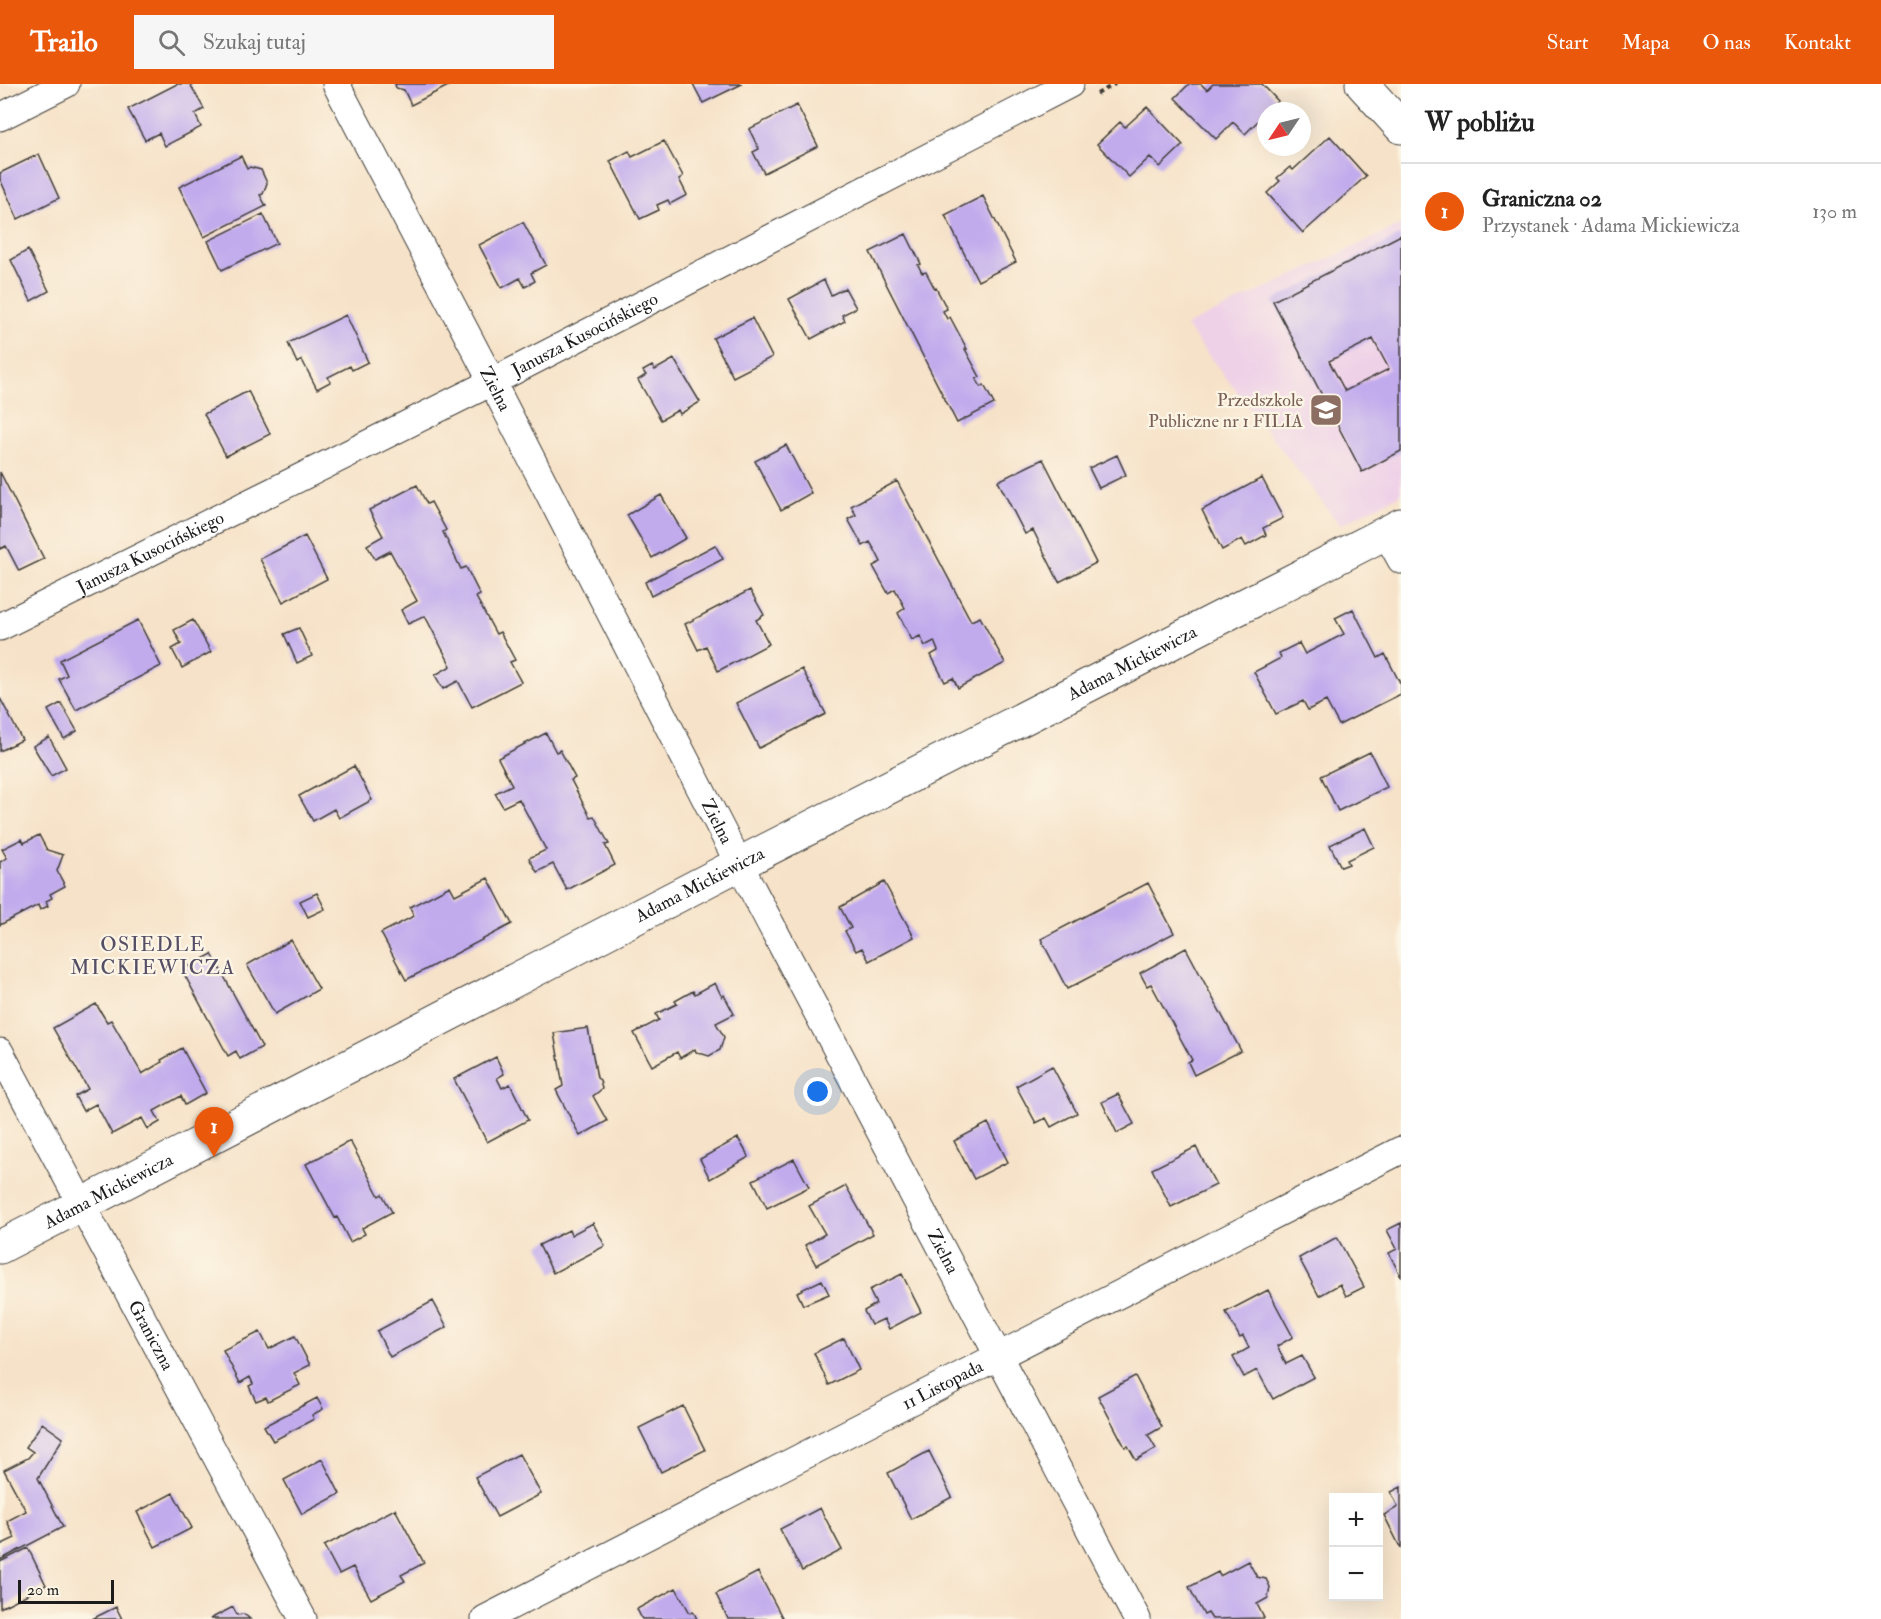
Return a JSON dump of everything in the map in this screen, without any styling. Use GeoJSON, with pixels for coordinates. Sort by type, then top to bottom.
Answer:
{"type":"FeatureCollection","features":[{"type":"Feature","properties":{"kind":"street"},"geometry":{"type":"LineString","coordinates":[[0,117],[66,84]]}},
{"type":"Feature","properties":{"kind":"street","name":"Zielna"},"geometry":{"type":"LineString","coordinates":[[336,84],[492,382],[739,864],[1137,1619]]}},
{"type":"Feature","properties":{"kind":"street","name":"Janusza Kusocińskiego"},"geometry":{"type":"LineString","coordinates":[[0,627],[492,382],[1070,84]]}},
{"type":"Feature","properties":{"kind":"street"},"geometry":{"type":"LineString","coordinates":[[1362,84],[1401,127]]}},
{"type":"Feature","properties":{"kind":"street","name":"Adama Mickiewicza"},"geometry":{"type":"LineString","coordinates":[[0,1247],[739,864],[1396,539]]}},
{"type":"Feature","properties":{"kind":"street","name":"Graniczna"},"geometry":{"type":"LineString","coordinates":[[0,1052],[303,1619]]}},
{"type":"Feature","properties":{"kind":"street","name":"11 Listopada"},"geometry":{"type":"LineString","coordinates":[[485,1619],[1401,1150]]}},
{"type":"Feature","properties":{"kind":"shaded area","name":"Przedszkole Publiczne nr 1 FILIA"},"geometry":{"type":"Polygon","coordinates":[[[1401,225],[1401,494],[1340,525],[1186,326],[1401,225]]]}},
{"type":"Feature","properties":{"kind":"building"},"geometry":{"type":"Polygon","coordinates":[[[177,84],[190,84],[204,109],[195,114],[201,127],[165,146],[159,133],[145,140],[128,109],[177,84]]]}},
{"type":"Feature","properties":{"kind":"building"},"geometry":{"type":"Polygon","coordinates":[[[395,84],[452,84],[411,105],[404,90],[396,88],[395,84]]]}},
{"type":"Feature","properties":{"kind":"building"},"geometry":{"type":"Polygon","coordinates":[[[693,84],[742,84],[703,103],[693,84]]]}},
{"type":"Feature","properties":{"kind":"building"},"geometry":{"type":"Polygon","coordinates":[[[1189,84],[1201,84],[1207,90],[1213,84],[1262,84],[1278,101],[1257,102],[1257,122],[1245,134],[1233,122],[1216,139],[1175,98],[1189,84]]]}},
{"type":"Feature","properties":{"kind":"building"},"geometry":{"type":"Polygon","coordinates":[[[797,105],[818,146],[764,173],[753,152],[759,149],[749,129],[797,105]]]}},
{"type":"Feature","properties":{"kind":"building"},"geometry":{"type":"Polygon","coordinates":[[[1147,107],[1183,145],[1160,167],[1150,157],[1129,177],[1097,144],[1120,122],[1125,127],[1147,107]]]}},
{"type":"Feature","properties":{"kind":"building"},"geometry":{"type":"Polygon","coordinates":[[[1330,136],[1366,176],[1303,233],[1267,193],[1280,181],[1277,178],[1290,167],[1293,170],[1311,156],[1330,136]]]}},
{"type":"Feature","properties":{"kind":"building"},"geometry":{"type":"Polygon","coordinates":[[[664,141],[683,176],[679,179],[687,195],[670,204],[668,200],[657,205],[659,210],[640,219],[610,161],[629,151],[632,157],[664,141]]]}},
{"type":"Feature","properties":{"kind":"building"},"geometry":{"type":"Polygon","coordinates":[[[39,154],[59,198],[18,219],[0,179],[0,173],[39,154]]]}},
{"type":"Feature","properties":{"kind":"building"},"geometry":{"type":"Polygon","coordinates":[[[241,156],[247,169],[250,167],[261,170],[267,183],[263,194],[260,195],[266,206],[204,237],[179,187],[241,156]]]}},
{"type":"Feature","properties":{"kind":"building"},"geometry":{"type":"Polygon","coordinates":[[[983,196],[1016,262],[978,281],[945,215],[983,196]]]}},
{"type":"Feature","properties":{"kind":"building"},"geometry":{"type":"Polygon","coordinates":[[[263,214],[277,243],[222,270],[208,241],[263,214]]]}},
{"type":"Feature","properties":{"kind":"building"},"geometry":{"type":"Polygon","coordinates":[[[523,222],[546,265],[531,273],[535,281],[525,287],[520,278],[502,288],[479,245],[523,222]]]}},
{"type":"Feature","properties":{"kind":"building"},"geometry":{"type":"Polygon","coordinates":[[[906,234],[921,264],[918,265],[922,273],[926,272],[936,288],[947,309],[943,311],[947,319],[950,317],[967,349],[965,349],[980,377],[976,379],[981,387],[984,385],[994,404],[957,423],[870,252],[906,234]]]}},
{"type":"Feature","properties":{"kind":"building"},"geometry":{"type":"Polygon","coordinates":[[[1401,235],[1401,451],[1362,472],[1273,301],[1401,235]],[[1373,339],[1329,361],[1345,391],[1389,369],[1373,339]]]}},
{"type":"Feature","properties":{"kind":"building"},"geometry":{"type":"Polygon","coordinates":[[[28,250],[49,291],[31,301],[11,260],[28,250]]]}},
{"type":"Feature","properties":{"kind":"building"},"geometry":{"type":"Polygon","coordinates":[[[824,280],[831,295],[845,288],[856,308],[842,315],[845,321],[811,339],[789,299],[824,280]]]}},
{"type":"Feature","properties":{"kind":"building"},"geometry":{"type":"Polygon","coordinates":[[[346,315],[368,362],[352,370],[350,366],[328,377],[330,382],[317,389],[302,360],[297,363],[288,343],[346,315]]]}},
{"type":"Feature","properties":{"kind":"building"},"geometry":{"type":"Polygon","coordinates":[[[752,318],[772,357],[733,377],[713,338],[752,318]]]}},
{"type":"Feature","properties":{"kind":"building"},"geometry":{"type":"Polygon","coordinates":[[[674,359],[700,402],[680,414],[678,410],[661,420],[638,380],[646,375],[643,371],[652,366],[655,370],[674,359]]]}},
{"type":"Feature","properties":{"kind":"building"},"geometry":{"type":"Polygon","coordinates":[[[248,391],[270,434],[226,456],[204,414],[248,391]]]}},
{"type":"Feature","properties":{"kind":"building"},"geometry":{"type":"Polygon","coordinates":[[[786,445],[811,493],[781,510],[755,461],[786,445]]]}},
{"type":"Feature","properties":{"kind":"building"},"geometry":{"type":"Polygon","coordinates":[[[1117,455],[1126,475],[1099,488],[1089,468],[1117,455]]]}},
{"type":"Feature","properties":{"kind":"building"},"geometry":{"type":"Polygon","coordinates":[[[1043,459],[1096,563],[1059,582],[1033,530],[1025,534],[998,481],[1043,459]]]}},
{"type":"Feature","properties":{"kind":"building"},"geometry":{"type":"Polygon","coordinates":[[[0,472],[44,559],[19,571],[6,546],[0,549],[0,472]]]}},
{"type":"Feature","properties":{"kind":"building"},"geometry":{"type":"Polygon","coordinates":[[[1262,478],[1283,518],[1263,528],[1266,535],[1246,546],[1242,539],[1222,550],[1202,510],[1262,478]]]}},
{"type":"Feature","properties":{"kind":"building"},"geometry":{"type":"Polygon","coordinates":[[[897,481],[971,621],[980,617],[1005,663],[958,688],[953,678],[945,682],[931,655],[938,651],[934,641],[925,646],[920,636],[912,640],[898,613],[905,608],[895,589],[888,593],[873,566],[881,562],[876,552],[870,542],[863,546],[848,519],[856,515],[851,506],[897,481]]]}},
{"type":"Feature","properties":{"kind":"building"},"geometry":{"type":"Polygon","coordinates":[[[417,485],[427,504],[431,502],[446,530],[443,532],[461,569],[466,567],[480,595],[476,597],[496,634],[500,632],[515,660],[510,662],[521,682],[472,707],[458,681],[443,689],[435,675],[451,666],[425,616],[408,624],[401,610],[417,601],[390,551],[375,559],[367,545],[383,536],[369,510],[417,485]]]}},
{"type":"Feature","properties":{"kind":"building"},"geometry":{"type":"Polygon","coordinates":[[[661,495],[686,538],[652,558],[627,515],[661,495]]]}},
{"type":"Feature","properties":{"kind":"building"},"geometry":{"type":"Polygon","coordinates":[[[305,536],[327,579],[283,602],[260,559],[305,536]]]}},
{"type":"Feature","properties":{"kind":"building"},"geometry":{"type":"Polygon","coordinates":[[[715,545],[723,559],[651,596],[645,582],[715,545]]]}},
{"type":"Feature","properties":{"kind":"building"},"geometry":{"type":"Polygon","coordinates":[[[750,590],[764,615],[756,620],[769,644],[718,671],[706,646],[698,650],[685,624],[750,590]]]}},
{"type":"Feature","properties":{"kind":"building"},"geometry":{"type":"Polygon","coordinates":[[[1353,609],[1378,658],[1385,654],[1401,685],[1401,694],[1339,725],[1326,701],[1308,710],[1303,701],[1276,714],[1254,672],[1281,658],[1279,653],[1299,643],[1305,654],[1344,634],[1335,618],[1353,609]]]}},
{"type":"Feature","properties":{"kind":"building"},"geometry":{"type":"Polygon","coordinates":[[[138,620],[161,666],[76,710],[59,679],[67,675],[60,660],[138,620]]]}},
{"type":"Feature","properties":{"kind":"building"},"geometry":{"type":"Polygon","coordinates":[[[193,620],[211,652],[182,668],[172,649],[181,644],[174,630],[193,620]]]}},
{"type":"Feature","properties":{"kind":"building"},"geometry":{"type":"Polygon","coordinates":[[[299,628],[312,656],[297,663],[284,634],[299,628]]]}},
{"type":"Feature","properties":{"kind":"building"},"geometry":{"type":"Polygon","coordinates":[[[802,669],[826,714],[759,748],[736,703],[802,669]]]}},
{"type":"Feature","properties":{"kind":"building"},"geometry":{"type":"Polygon","coordinates":[[[0,698],[22,740],[0,751],[0,698]]]}},
{"type":"Feature","properties":{"kind":"building"},"geometry":{"type":"Polygon","coordinates":[[[61,703],[77,731],[64,739],[48,710],[61,703]]]}},
{"type":"Feature","properties":{"kind":"building"},"geometry":{"type":"Polygon","coordinates":[[[546,733],[556,752],[560,750],[575,778],[571,780],[590,817],[594,816],[609,844],[605,845],[615,865],[567,890],[553,864],[537,872],[529,858],[546,850],[519,799],[503,807],[495,793],[512,785],[498,758],[546,733]]]}},
{"type":"Feature","properties":{"kind":"building"},"geometry":{"type":"Polygon","coordinates":[[[49,737],[66,768],[51,776],[33,746],[49,737]]]}},
{"type":"Feature","properties":{"kind":"building"},"geometry":{"type":"Polygon","coordinates":[[[1370,752],[1387,787],[1338,811],[1321,776],[1370,752]]]}},
{"type":"Feature","properties":{"kind":"building"},"geometry":{"type":"Polygon","coordinates":[[[354,766],[372,800],[339,818],[334,809],[313,821],[299,796],[354,766]]]}},
{"type":"Feature","properties":{"kind":"building"},"geometry":{"type":"Polygon","coordinates":[[[1365,828],[1374,847],[1347,860],[1349,864],[1341,867],[1330,845],[1365,828]]]}},
{"type":"Feature","properties":{"kind":"building"},"geometry":{"type":"Polygon","coordinates":[[[39,835],[47,850],[63,855],[57,871],[65,886],[50,894],[52,898],[46,901],[48,906],[40,910],[38,905],[0,925],[0,862],[7,858],[2,849],[22,839],[24,843],[39,835]]]}},
{"type":"Feature","properties":{"kind":"building"},"geometry":{"type":"Polygon","coordinates":[[[488,878],[512,924],[406,980],[381,933],[414,916],[410,907],[450,886],[455,895],[488,878]]]}},
{"type":"Feature","properties":{"kind":"building"},"geometry":{"type":"Polygon","coordinates":[[[884,882],[914,937],[869,961],[862,948],[856,951],[845,931],[851,928],[840,907],[884,882]]]}},
{"type":"Feature","properties":{"kind":"building"},"geometry":{"type":"Polygon","coordinates":[[[1148,883],[1174,933],[1067,989],[1041,939],[1148,883]]]}},
{"type":"Feature","properties":{"kind":"building"},"geometry":{"type":"Polygon","coordinates":[[[317,893],[325,909],[308,917],[300,901],[317,893]]]}},
{"type":"Feature","properties":{"kind":"building"},"geometry":{"type":"Polygon","coordinates":[[[291,940],[319,989],[275,1014],[247,965],[291,940]]]}},
{"type":"Feature","properties":{"kind":"building"},"geometry":{"type":"Polygon","coordinates":[[[1186,948],[1241,1051],[1194,1075],[1188,1062],[1192,1060],[1151,984],[1147,986],[1140,973],[1186,948]]]}},
{"type":"Feature","properties":{"kind":"building"},"geometry":{"type":"Polygon","coordinates":[[[212,954],[262,1047],[240,1059],[236,1051],[228,1056],[182,970],[212,954]]]}},
{"type":"Feature","properties":{"kind":"building"},"geometry":{"type":"Polygon","coordinates":[[[715,983],[734,1014],[716,1023],[724,1037],[720,1050],[709,1056],[696,1052],[695,1049],[680,1058],[677,1052],[652,1066],[634,1033],[659,1020],[656,1014],[677,1004],[675,1001],[693,991],[695,994],[715,983]]]}},
{"type":"Feature","properties":{"kind":"building"},"geometry":{"type":"Polygon","coordinates":[[[96,1004],[107,1022],[111,1020],[142,1074],[182,1048],[206,1093],[185,1105],[181,1096],[154,1111],[160,1122],[148,1129],[142,1118],[112,1134],[96,1104],[83,1111],[75,1096],[88,1089],[53,1028],[96,1004]]]}},
{"type":"Feature","properties":{"kind":"building"},"geometry":{"type":"Polygon","coordinates":[[[588,1028],[597,1078],[600,1080],[602,1089],[593,1096],[607,1121],[580,1136],[556,1090],[563,1086],[554,1033],[588,1028]]]}},
{"type":"Feature","properties":{"kind":"building"},"geometry":{"type":"Polygon","coordinates":[[[496,1057],[504,1074],[497,1078],[502,1088],[510,1084],[528,1120],[487,1142],[454,1079],[496,1057]]]}},
{"type":"Feature","properties":{"kind":"building"},"geometry":{"type":"Polygon","coordinates":[[[1052,1066],[1077,1113],[1051,1127],[1046,1118],[1036,1123],[1016,1086],[1052,1066]]]}},
{"type":"Feature","properties":{"kind":"building"},"geometry":{"type":"Polygon","coordinates":[[[1118,1094],[1134,1124],[1117,1133],[1102,1102],[1118,1094]]]}},
{"type":"Feature","properties":{"kind":"building"},"geometry":{"type":"Polygon","coordinates":[[[988,1123],[1008,1162],[974,1179],[954,1141],[988,1123]]]}},
{"type":"Feature","properties":{"kind":"building"},"geometry":{"type":"Polygon","coordinates":[[[738,1138],[749,1157],[710,1179],[700,1159],[738,1138]]]}},
{"type":"Feature","properties":{"kind":"building"},"geometry":{"type":"Polygon","coordinates":[[[350,1141],[379,1196],[382,1194],[392,1212],[362,1228],[365,1234],[350,1242],[306,1164],[350,1141]]]}},
{"type":"Feature","properties":{"kind":"building"},"geometry":{"type":"Polygon","coordinates":[[[1196,1147],[1216,1185],[1171,1207],[1152,1169],[1196,1147]]]}},
{"type":"Feature","properties":{"kind":"building"},"geometry":{"type":"Polygon","coordinates":[[[794,1159],[809,1187],[767,1208],[753,1180],[794,1159]]]}},
{"type":"Feature","properties":{"kind":"building"},"geometry":{"type":"Polygon","coordinates":[[[846,1186],[873,1234],[816,1265],[805,1245],[825,1234],[809,1206],[846,1186]]]}},
{"type":"Feature","properties":{"kind":"building"},"geometry":{"type":"Polygon","coordinates":[[[593,1223],[605,1246],[553,1273],[539,1245],[569,1230],[571,1235],[593,1223]]]}},
{"type":"Feature","properties":{"kind":"building"},"geometry":{"type":"Polygon","coordinates":[[[1401,1223],[1401,1277],[1389,1253],[1397,1249],[1387,1230],[1401,1223]]]}},
{"type":"Feature","properties":{"kind":"building"},"geometry":{"type":"Polygon","coordinates":[[[1337,1237],[1364,1287],[1346,1296],[1340,1284],[1319,1296],[1299,1258],[1337,1237]]]}},
{"type":"Feature","properties":{"kind":"building"},"geometry":{"type":"Polygon","coordinates":[[[902,1274],[921,1312],[889,1329],[884,1319],[871,1325],[864,1311],[876,1304],[869,1290],[902,1274]]]}},
{"type":"Feature","properties":{"kind":"building"},"geometry":{"type":"Polygon","coordinates":[[[822,1280],[829,1294],[803,1305],[797,1292],[822,1280]]]}},
{"type":"Feature","properties":{"kind":"building"},"geometry":{"type":"Polygon","coordinates":[[[1268,1290],[1293,1337],[1277,1346],[1286,1364],[1302,1356],[1314,1377],[1273,1399],[1257,1370],[1244,1377],[1233,1357],[1249,1348],[1243,1336],[1240,1338],[1226,1312],[1268,1290]]]}},
{"type":"Feature","properties":{"kind":"building"},"geometry":{"type":"Polygon","coordinates":[[[433,1301],[447,1327],[390,1357],[377,1331],[433,1301]]]}},
{"type":"Feature","properties":{"kind":"building"},"geometry":{"type":"Polygon","coordinates":[[[260,1332],[269,1349],[295,1336],[310,1365],[294,1373],[300,1385],[268,1401],[266,1397],[256,1401],[249,1386],[253,1384],[250,1377],[240,1383],[223,1350],[260,1332]]]}},
{"type":"Feature","properties":{"kind":"building"},"geometry":{"type":"Polygon","coordinates":[[[844,1338],[859,1370],[829,1385],[814,1353],[844,1338]]]}},
{"type":"Feature","properties":{"kind":"building"},"geometry":{"type":"Polygon","coordinates":[[[1135,1376],[1162,1427],[1148,1435],[1156,1449],[1136,1460],[1128,1446],[1125,1447],[1098,1396],[1135,1376]]]}},
{"type":"Feature","properties":{"kind":"building"},"geometry":{"type":"Polygon","coordinates":[[[317,1398],[323,1409],[312,1415],[314,1419],[273,1441],[264,1426],[317,1398]]]}},
{"type":"Feature","properties":{"kind":"building"},"geometry":{"type":"Polygon","coordinates":[[[683,1406],[705,1450],[661,1472],[639,1428],[683,1406]]]}},
{"type":"Feature","properties":{"kind":"building"},"geometry":{"type":"Polygon","coordinates":[[[42,1423],[63,1438],[38,1478],[63,1527],[0,1560],[0,1545],[15,1538],[7,1521],[26,1511],[4,1470],[28,1458],[33,1452],[26,1447],[42,1423]]]}},
{"type":"Feature","properties":{"kind":"building"},"geometry":{"type":"Polygon","coordinates":[[[929,1451],[952,1497],[911,1519],[888,1473],[929,1451]]]}},
{"type":"Feature","properties":{"kind":"building"},"geometry":{"type":"Polygon","coordinates":[[[519,1454],[541,1494],[497,1517],[475,1477],[519,1454]]]}},
{"type":"Feature","properties":{"kind":"building"},"geometry":{"type":"Polygon","coordinates":[[[322,1459],[340,1494],[302,1514],[284,1480],[322,1459]]]}},
{"type":"Feature","properties":{"kind":"building"},"geometry":{"type":"Polygon","coordinates":[[[1401,1487],[1401,1549],[1384,1515],[1398,1507],[1391,1492],[1401,1487]]]}},
{"type":"Feature","properties":{"kind":"building"},"geometry":{"type":"Polygon","coordinates":[[[173,1493],[192,1528],[155,1547],[137,1512],[173,1493]]]}},
{"type":"Feature","properties":{"kind":"building"},"geometry":{"type":"Polygon","coordinates":[[[820,1508],[842,1550],[802,1571],[780,1529],[820,1508]]]}},
{"type":"Feature","properties":{"kind":"building"},"geometry":{"type":"Polygon","coordinates":[[[395,1509],[424,1563],[401,1575],[405,1581],[371,1599],[353,1567],[339,1574],[324,1546],[395,1509]]]}},
{"type":"Feature","properties":{"kind":"building"},"geometry":{"type":"Polygon","coordinates":[[[28,1548],[46,1585],[0,1608],[0,1562],[28,1548]]]}},
{"type":"Feature","properties":{"kind":"building"},"geometry":{"type":"Polygon","coordinates":[[[1248,1561],[1257,1577],[1266,1579],[1270,1587],[1268,1598],[1257,1604],[1264,1618],[1212,1619],[1208,1613],[1204,1615],[1189,1587],[1218,1572],[1220,1576],[1248,1561]]]}},
{"type":"Feature","properties":{"kind":"building"},"geometry":{"type":"Polygon","coordinates":[[[758,1572],[783,1619],[728,1619],[716,1594],[758,1572]]]}},
{"type":"Feature","properties":{"kind":"building"},"geometry":{"type":"Polygon","coordinates":[[[676,1588],[690,1613],[693,1611],[697,1619],[642,1619],[637,1609],[676,1588]]]}},
{"type":"Feature","properties":{"kind":"building"},"geometry":{"type":"Polygon","coordinates":[[[116,1607],[122,1619],[92,1619],[116,1607]]]}},
{"type":"Feature","properties":{"kind":"building"},"geometry":{"type":"Polygon","coordinates":[[[233,1607],[237,1615],[244,1614],[250,1619],[210,1619],[233,1607]]]}},
{"type":"Feature","properties":{"kind":"place","name":"Przedszkole Publiczne nr 1 FILIA"},"geometry":{"type":"Point","coordinates":[1326,410]}},
{"type":"Feature","properties":{"kind":"place","name":"Graniczna 02"},"geometry":{"type":"Point","coordinates":[214,1157]}},
{"type":"Feature","properties":{"kind":"district","name":"OSIEDLE MICKIEWICZA"},"geometry":{"type":"Point","coordinates":[153,956]}}]}
